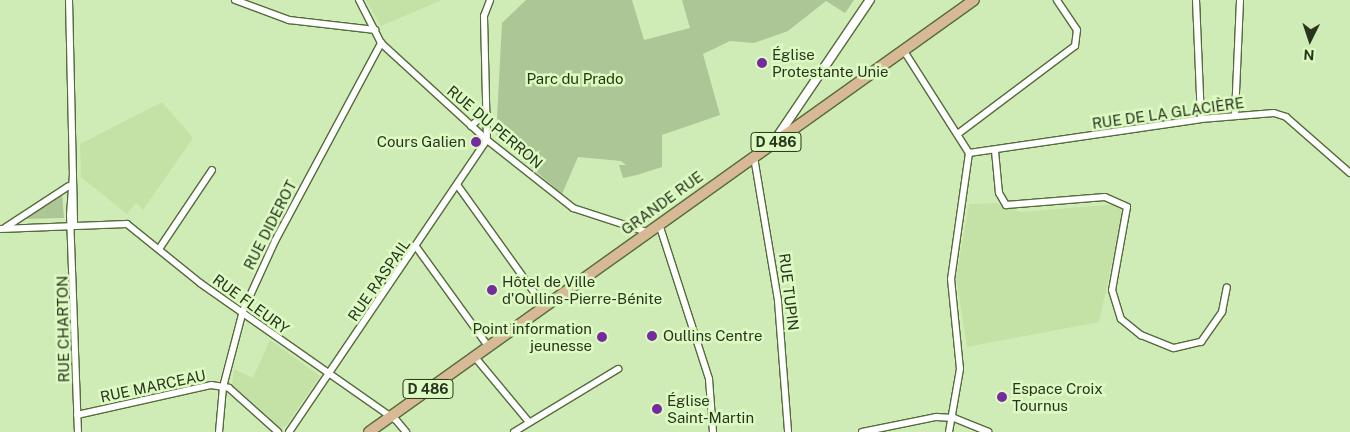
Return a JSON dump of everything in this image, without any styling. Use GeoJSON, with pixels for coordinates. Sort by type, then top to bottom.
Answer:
{"type":"FeatureCollection","features":[{"type":"Feature","properties":{"kind":"main road","name":"GRANDE RUE"},"geometry":{"type":"LineString","coordinates":[[369,432],[972,1]]}},
{"type":"Feature","properties":{"kind":"street","name":"RUE CHARTON"},"geometry":{"type":"LineString","coordinates":[[69,0],[73,174],[77,186],[74,226],[78,432]]}},
{"type":"Feature","properties":{"kind":"street"},"geometry":{"type":"LineString","coordinates":[[235,0],[289,20],[375,30]]}},
{"type":"Feature","properties":{"kind":"street","name":"RUE DU PERRON"},"geometry":{"type":"LineString","coordinates":[[359,0],[381,43],[487,140],[573,208],[647,232]]}},
{"type":"Feature","properties":{"kind":"street"},"geometry":{"type":"LineString","coordinates":[[487,140],[484,16],[490,0]]}},
{"type":"Feature","properties":{"kind":"street"},"geometry":{"type":"LineString","coordinates":[[773,144],[870,0]]}},
{"type":"Feature","properties":{"kind":"street"},"geometry":{"type":"LineString","coordinates":[[959,133],[1075,46],[1077,30],[1057,0]]}},
{"type":"Feature","properties":{"kind":"street"},"geometry":{"type":"LineString","coordinates":[[1196,0],[1201,119]]}},
{"type":"Feature","properties":{"kind":"street"},"geometry":{"type":"LineString","coordinates":[[1235,115],[1240,0]]}},
{"type":"Feature","properties":{"kind":"street","name":"RUE DIDEROT"},"geometry":{"type":"LineString","coordinates":[[219,432],[222,387],[242,313],[275,241],[381,43]]}},
{"type":"Feature","properties":{"kind":"street"},"geometry":{"type":"LineString","coordinates":[[904,51],[959,133],[969,153],[950,282],[960,356],[954,418],[949,432]]}},
{"type":"Feature","properties":{"kind":"street"},"geometry":{"type":"LineString","coordinates":[[471,126],[481,122],[486,112]]}},
{"type":"Feature","properties":{"kind":"street","name":"RUE DE LA GLACIÈRE"},"geometry":{"type":"LineString","coordinates":[[969,153],[996,151],[1201,119],[1274,113],[1286,117],[1350,173]]}},
{"type":"Feature","properties":{"kind":"street","name":"RUE RASPAIL"},"geometry":{"type":"LineString","coordinates":[[289,432],[416,248],[487,140]]}},
{"type":"Feature","properties":{"kind":"street"},"geometry":{"type":"LineString","coordinates":[[996,151],[1002,200],[1020,204],[1105,197],[1124,203],[1127,213],[1112,290],[1114,306],[1121,319],[1158,343],[1174,348],[1200,342],[1222,312],[1227,287]]}},
{"type":"Feature","properties":{"kind":"street","name":"RUE TUPIN"},"geometry":{"type":"LineString","coordinates":[[754,157],[778,301],[788,432]]}},
{"type":"Feature","properties":{"kind":"street"},"geometry":{"type":"LineString","coordinates":[[159,249],[212,170]]}},
{"type":"Feature","properties":{"kind":"street","name":"RUE CHARTON"},"geometry":{"type":"LineString","coordinates":[[73,174],[69,186],[74,226]]}},
{"type":"Feature","properties":{"kind":"street"},"geometry":{"type":"LineString","coordinates":[[3,228],[69,186]]}},
{"type":"Feature","properties":{"kind":"street"},"geometry":{"type":"LineString","coordinates":[[458,186],[544,306]]}},
{"type":"Feature","properties":{"kind":"street","name":"RUE FLEURY"},"geometry":{"type":"LineString","coordinates":[[3,228],[127,224],[242,313],[390,416],[406,432]]}},
{"type":"Feature","properties":{"kind":"street"},"geometry":{"type":"LineString","coordinates":[[659,224],[708,379],[713,432]]}},
{"type":"Feature","properties":{"kind":"street"},"geometry":{"type":"LineString","coordinates":[[416,248],[488,346]]}},
{"type":"Feature","properties":{"kind":"street"},"geometry":{"type":"LineString","coordinates":[[474,356],[529,422]]}},
{"type":"Feature","properties":{"kind":"street"},"geometry":{"type":"LineString","coordinates":[[514,432],[618,369]]}},
{"type":"Feature","properties":{"kind":"street","name":"RUE MARCEAU"},"geometry":{"type":"LineString","coordinates":[[77,415],[211,385],[222,387],[278,432]]}},
{"type":"Feature","properties":{"kind":"street"},"geometry":{"type":"LineString","coordinates":[[862,432],[936,417],[954,418],[988,432]]}},
{"type":"Feature","properties":{"kind":"shaded area"},"geometry":{"type":"Polygon","coordinates":[[[366,0],[442,0],[381,26],[366,0]]]}},
{"type":"Feature","properties":{"kind":"shaded area"},"geometry":{"type":"Polygon","coordinates":[[[162,102],[193,138],[143,210],[136,203],[127,214],[81,177],[80,144],[162,102]]]}},
{"type":"Feature","properties":{"kind":"shaded area"},"geometry":{"type":"Polygon","coordinates":[[[996,203],[1020,212],[1118,204],[1124,209],[1099,322],[967,347],[956,277],[969,204],[996,203]]]}},
{"type":"Feature","properties":{"kind":"shaded area"},"geometry":{"type":"Polygon","coordinates":[[[270,340],[320,376],[285,427],[279,428],[232,384],[234,369],[253,378],[270,340]]]}},
{"type":"Feature","properties":{"kind":"green space","name":"Parc du Prado"},"geometry":{"type":"Polygon","coordinates":[[[526,0],[632,0],[644,40],[690,28],[682,0],[854,0],[845,13],[826,1],[788,31],[754,43],[730,41],[703,54],[720,115],[662,135],[662,167],[637,175],[623,178],[619,165],[626,165],[621,161],[578,157],[562,194],[496,137],[502,23],[526,0]]]}},
{"type":"Feature","properties":{"kind":"green space"},"geometry":{"type":"Polygon","coordinates":[[[62,193],[64,218],[20,219],[62,193]]]}},
{"type":"Feature","properties":{"kind":"place","name":"Église Protestante Unie"},"geometry":{"type":"Point","coordinates":[762,63]}},
{"type":"Feature","properties":{"kind":"place","name":"Cours Galien"},"geometry":{"type":"Point","coordinates":[476,142]}},
{"type":"Feature","properties":{"kind":"place","name":"Hôtel de Ville d'Oullins-Pierre-Bénite"},"geometry":{"type":"Point","coordinates":[492,290]}},
{"type":"Feature","properties":{"kind":"place","name":"Oullins Centre"},"geometry":{"type":"Point","coordinates":[652,336]}},
{"type":"Feature","properties":{"kind":"place","name":"Point information jeunesse"},"geometry":{"type":"Point","coordinates":[602,337]}},
{"type":"Feature","properties":{"kind":"place","name":"Espace Croix Tournus"},"geometry":{"type":"Point","coordinates":[1002,397]}},
{"type":"Feature","properties":{"kind":"place","name":"Église Saint-Martin"},"geometry":{"type":"Point","coordinates":[657,409]}}]}
